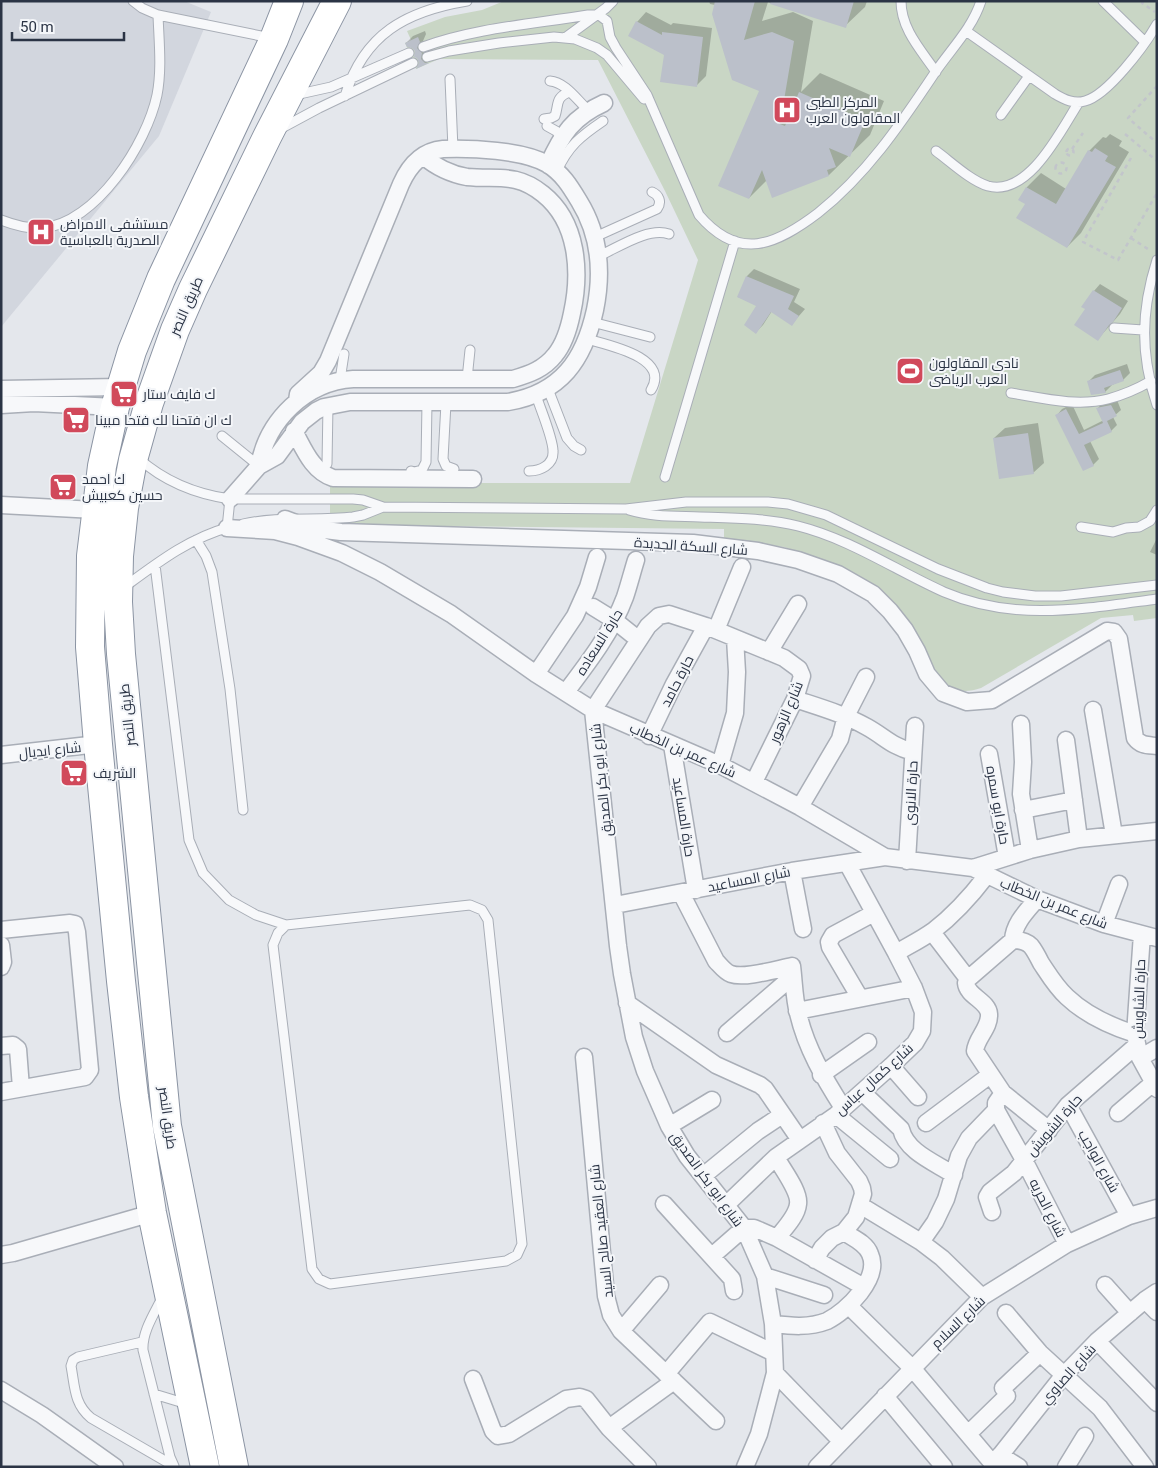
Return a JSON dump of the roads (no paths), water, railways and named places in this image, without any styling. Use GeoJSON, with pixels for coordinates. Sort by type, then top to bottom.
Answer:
{"type":"FeatureCollection","features":[{"type":"Feature","properties":{"kind":"highway"},"geometry":{"type":"LineString","coordinates":[[204,1467],[152,1213],[134,1097],[98,744],[90,616],[91,556],[95,510],[102,466],[118,397],[136,342],[161,279],[274,39],[289,1]]}},
{"type":"Feature","properties":{"kind":"highway","name":"طريق النصر"},"geometry":{"type":"LineString","coordinates":[[234,1467],[167,1126],[121,654],[118,592],[119,556],[124,508],[134,454],[149,403],[175,330],[267,137],[337,1]]}},
{"type":"Feature","properties":{"kind":"street"},"geometry":{"type":"LineString","coordinates":[[552,168],[562,137],[571,124],[588,110],[604,103]]}},
{"type":"Feature","properties":{"kind":"street"},"geometry":{"type":"LineString","coordinates":[[230,499],[259,466],[277,456],[289,438],[308,416],[332,404],[508,402],[542,392],[569,370],[579,358],[587,339],[600,278],[599,256],[595,236],[586,212],[570,185],[552,168],[535,158],[520,154],[438,149],[412,164],[404,176],[328,361],[298,394],[297,401]]}},
{"type":"Feature","properties":{"kind":"street"},"geometry":{"type":"LineString","coordinates":[[259,466],[264,446],[286,411],[317,388],[340,380],[513,379],[530,374],[546,364],[562,345],[567,333],[577,289],[577,271],[573,244],[552,202],[533,187],[511,178],[458,175],[439,168],[423,156]]}},
{"type":"Feature","properties":{"kind":"street"},"geometry":{"type":"LineString","coordinates":[[573,244],[595,236]]}},
{"type":"Feature","properties":{"kind":"street"},"geometry":{"type":"LineString","coordinates":[[530,374],[542,392]]}},
{"type":"Feature","properties":{"kind":"street"},"geometry":{"type":"LineString","coordinates":[[332,404],[340,380]]}},
{"type":"Feature","properties":{"kind":"street"},"geometry":{"type":"LineString","coordinates":[[1,390],[118,397]]}},
{"type":"Feature","properties":{"kind":"street"},"geometry":{"type":"LineString","coordinates":[[1,405],[118,397]]}},
{"type":"Feature","properties":{"kind":"street"},"geometry":{"type":"LineString","coordinates":[[271,433],[289,438],[316,468],[333,478],[473,479]]}},
{"type":"Feature","properties":{"kind":"street"},"geometry":{"type":"LineString","coordinates":[[1,506],[95,510]]}},
{"type":"Feature","properties":{"kind":"street","name":"شارع السكة الجديدة"},"geometry":{"type":"LineString","coordinates":[[285,519],[310,528],[341,532],[693,543],[758,551],[798,560],[838,574],[873,594],[905,630],[927,674],[943,693],[966,702],[992,700],[1107,631],[1114,632],[1119,639],[1135,738],[1144,745],[1157,746]]}},
{"type":"Feature","properties":{"kind":"street","name":"شارع عمر بن الخطاب"},"geometry":{"type":"LineString","coordinates":[[227,528],[251,528],[282,533],[321,544],[342,553],[394,580],[451,614],[536,674],[593,710],[649,736],[720,765],[800,807],[885,856],[980,872],[1037,899],[1104,924],[1149,936]]}},
{"type":"Feature","properties":{"kind":"street"},"geometry":{"type":"LineString","coordinates":[[536,674],[575,616],[588,587],[597,557]]}},
{"type":"Feature","properties":{"kind":"street","name":"حارة السعاده"},"geometry":{"type":"LineString","coordinates":[[566,692],[591,658],[614,620],[625,598],[636,560]]}},
{"type":"Feature","properties":{"kind":"street","name":"حارة حامد"},"geometry":{"type":"LineString","coordinates":[[649,736],[674,684],[711,628],[742,566]]}},
{"type":"Feature","properties":{"kind":"street"},"geometry":{"type":"LineString","coordinates":[[769,652],[798,604]]}},
{"type":"Feature","properties":{"kind":"street"},"geometry":{"type":"LineString","coordinates":[[593,607],[614,620],[639,640]]}},
{"type":"Feature","properties":{"kind":"street","name":"شارع الزهور"},"geometry":{"type":"LineString","coordinates":[[593,710],[648,626],[659,616],[669,614],[711,628],[784,658],[798,669],[802,676],[795,699],[754,782]]}},
{"type":"Feature","properties":{"kind":"street"},"geometry":{"type":"LineString","coordinates":[[720,765],[735,713],[737,672],[735,638]]}},
{"type":"Feature","properties":{"kind":"street"},"geometry":{"type":"LineString","coordinates":[[800,807],[840,739],[846,716],[866,677]]}},
{"type":"Feature","properties":{"kind":"street"},"geometry":{"type":"LineString","coordinates":[[795,699],[846,716],[869,728],[893,746],[914,752]]}},
{"type":"Feature","properties":{"kind":"street","name":"شارع ابو بكر الصديق"},"geometry":{"type":"LineString","coordinates":[[593,710],[622,974],[634,1037],[645,1071],[669,1126],[687,1156],[744,1228],[765,1276],[773,1324],[775,1372],[759,1434],[745,1467]]}},
{"type":"Feature","properties":{"kind":"street"},"geometry":{"type":"LineString","coordinates":[[1093,710],[1114,836]]}},
{"type":"Feature","properties":{"kind":"street"},"geometry":{"type":"LineString","coordinates":[[1020,724],[1023,762],[1021,794],[1030,850]]}},
{"type":"Feature","properties":{"kind":"street","name":"حارة الانوى"},"geometry":{"type":"LineString","coordinates":[[907,861],[915,726]]}},
{"type":"Feature","properties":{"kind":"street"},"geometry":{"type":"LineString","coordinates":[[1066,740],[1079,839]]}},
{"type":"Feature","properties":{"kind":"street","name":"شارع ايديال"},"geometry":{"type":"LineString","coordinates":[[1,755],[98,744]]}},
{"type":"Feature","properties":{"kind":"street","name":"حارة المساعيد"},"geometry":{"type":"LineString","coordinates":[[672,745],[688,891],[716,961],[727,972],[732,974],[747,975],[793,971]]}},
{"type":"Feature","properties":{"kind":"street","name":"حارة ابو سمره"},"geometry":{"type":"LineString","coordinates":[[989,754],[1008,857]]}},
{"type":"Feature","properties":{"kind":"street"},"geometry":{"type":"LineString","coordinates":[[1023,810],[1074,800]]}},
{"type":"Feature","properties":{"kind":"street"},"geometry":{"type":"LineString","coordinates":[[896,953],[932,932],[958,909],[980,872],[1008,857],[1079,839],[1157,831]]}},
{"type":"Feature","properties":{"kind":"street","name":"شارع المساعيد"},"geometry":{"type":"LineString","coordinates":[[615,905],[885,856]]}},
{"type":"Feature","properties":{"kind":"street","name":"شارع كمال عباس"},"geometry":{"type":"LineString","coordinates":[[726,1205],[776,1157],[862,1092],[915,1043],[922,1031],[923,1012],[914,988],[847,863]]}},
{"type":"Feature","properties":{"kind":"street"},"geometry":{"type":"LineString","coordinates":[[792,872],[803,929]]}},
{"type":"Feature","properties":{"kind":"street"},"geometry":{"type":"LineString","coordinates":[[1104,924],[1119,884]]}},
{"type":"Feature","properties":{"kind":"street"},"geometry":{"type":"LineString","coordinates":[[1013,940],[1017,924],[1037,899]]}},
{"type":"Feature","properties":{"kind":"street"},"geometry":{"type":"LineString","coordinates":[[860,998],[830,947],[829,942],[833,936],[874,913]]}},
{"type":"Feature","properties":{"kind":"street"},"geometry":{"type":"LineString","coordinates":[[1,930],[70,922],[75,924],[78,932],[90,1070],[85,1077],[1,1092]]}},
{"type":"Feature","properties":{"kind":"street"},"geometry":{"type":"LineString","coordinates":[[932,932],[968,979]]}},
{"type":"Feature","properties":{"kind":"street","name":"حارة الشاويش"},"geometry":{"type":"LineString","coordinates":[[1149,936],[1138,1046],[1155,1086]]}},
{"type":"Feature","properties":{"kind":"street"},"geometry":{"type":"LineString","coordinates":[[1049,1130],[1003,1093],[975,1051],[975,1046],[986,1028],[989,1015],[988,1010],[966,987],[968,979],[1013,940],[1022,940],[1030,945],[1054,983],[1067,997],[1099,1020],[1117,1028],[1138,1046]]}},
{"type":"Feature","properties":{"kind":"street"},"geometry":{"type":"LineString","coordinates":[[1,945],[3,962],[1,967]]}},
{"type":"Feature","properties":{"kind":"street"},"geometry":{"type":"LineString","coordinates":[[793,971],[797,1011],[803,1033],[821,1074],[834,1115],[837,1153],[859,1181],[862,1188],[856,1217],[844,1232],[832,1238],[822,1248],[815,1260]]}},
{"type":"Feature","properties":{"kind":"street"},"geometry":{"type":"LineString","coordinates":[[728,1033],[793,971]]}},
{"type":"Feature","properties":{"kind":"street"},"geometry":{"type":"LineString","coordinates":[[797,1011],[914,988]]}},
{"type":"Feature","properties":{"kind":"street"},"geometry":{"type":"LineString","coordinates":[[627,1003],[716,1065],[760,1085],[765,1089],[800,1140]]}},
{"type":"Feature","properties":{"kind":"street"},"geometry":{"type":"LineString","coordinates":[[821,1074],[868,1042]]}},
{"type":"Feature","properties":{"kind":"street"},"geometry":{"type":"LineString","coordinates":[[1,1046],[13,1045],[18,1049],[20,1088]]}},
{"type":"Feature","properties":{"kind":"street","name":"حارة الشويش"},"geometry":{"type":"LineString","coordinates":[[992,1212],[988,1195],[1014,1174],[1068,1105],[1138,1046],[1157,1048]]}},
{"type":"Feature","properties":{"kind":"street","name":"شارع العقيد صالح السيد"},"geometry":{"type":"LineString","coordinates":[[584,1057],[606,1296],[611,1315],[621,1331],[716,1421]]}},
{"type":"Feature","properties":{"kind":"street"},"geometry":{"type":"LineString","coordinates":[[891,1066],[918,1097]]}},
{"type":"Feature","properties":{"kind":"street"},"geometry":{"type":"LineString","coordinates":[[926,1123],[990,1074]]}},
{"type":"Feature","properties":{"kind":"street"},"geometry":{"type":"LineString","coordinates":[[1118,1114],[1155,1086]]}},
{"type":"Feature","properties":{"kind":"street"},"geometry":{"type":"LineString","coordinates":[[862,1092],[901,1129],[903,1137],[913,1149],[954,1175]]}},
{"type":"Feature","properties":{"kind":"street"},"geometry":{"type":"LineString","coordinates":[[922,1242],[935,1222],[946,1199],[959,1156],[969,1138],[996,1110],[996,1102],[1003,1093]]}},
{"type":"Feature","properties":{"kind":"street"},"geometry":{"type":"LineString","coordinates":[[669,1126],[712,1100]]}},
{"type":"Feature","properties":{"kind":"street","name":"شارع الواجب"},"geometry":{"type":"LineString","coordinates":[[1068,1105],[1129,1216]]}},
{"type":"Feature","properties":{"kind":"street","name":"شارع الحريه"},"geometry":{"type":"LineString","coordinates":[[996,1110],[1067,1244]]}},
{"type":"Feature","properties":{"kind":"street"},"geometry":{"type":"LineString","coordinates":[[703,1176],[758,1131],[782,1115]]}},
{"type":"Feature","properties":{"kind":"street"},"geometry":{"type":"LineString","coordinates":[[834,1115],[890,1159]]}},
{"type":"Feature","properties":{"kind":"street"},"geometry":{"type":"LineString","coordinates":[[776,1157],[796,1191],[798,1204],[793,1216],[777,1238]]}},
{"type":"Feature","properties":{"kind":"street"},"geometry":{"type":"LineString","coordinates":[[664,1204],[732,1279],[734,1291]]}},
{"type":"Feature","properties":{"kind":"street"},"geometry":{"type":"LineString","coordinates":[[860,1205],[922,1242],[942,1258],[982,1297]]}},
{"type":"Feature","properties":{"kind":"street","name":"شارع السلام"},"geometry":{"type":"LineString","coordinates":[[817,1467],[982,1297],[1067,1244],[1129,1216],[1157,1208]]}},
{"type":"Feature","properties":{"kind":"street"},"geometry":{"type":"LineString","coordinates":[[1,1255],[152,1213]]}},
{"type":"Feature","properties":{"kind":"street"},"geometry":{"type":"LineString","coordinates":[[712,1256],[744,1228],[754,1228],[777,1238],[864,1287]]}},
{"type":"Feature","properties":{"kind":"street"},"geometry":{"type":"LineString","coordinates":[[773,1324],[800,1327],[826,1321],[849,1306],[864,1287],[873,1270],[870,1254],[862,1243],[844,1232]]}},
{"type":"Feature","properties":{"kind":"street"},"geometry":{"type":"LineString","coordinates":[[765,1276],[824,1295]]}},
{"type":"Feature","properties":{"kind":"street"},"geometry":{"type":"LineString","coordinates":[[621,1331],[660,1285]]}},
{"type":"Feature","properties":{"kind":"street"},"geometry":{"type":"LineString","coordinates":[[1105,1285],[1130,1313]]}},
{"type":"Feature","properties":{"kind":"street"},"geometry":{"type":"LineString","coordinates":[[1151,1296],[1157,1312]]}},
{"type":"Feature","properties":{"kind":"street","name":"شارع الصاوي"},"geometry":{"type":"LineString","coordinates":[[995,1462],[1063,1376],[1097,1341],[1151,1296]]}},
{"type":"Feature","properties":{"kind":"street"},"geometry":{"type":"LineString","coordinates":[[849,1306],[912,1368],[968,1434],[995,1462],[1019,1467]]}},
{"type":"Feature","properties":{"kind":"street"},"geometry":{"type":"LineString","coordinates":[[1006,1313],[1040,1353],[1100,1408],[1145,1467]]}},
{"type":"Feature","properties":{"kind":"street"},"geometry":{"type":"LineString","coordinates":[[609,1428],[670,1378],[710,1322],[774,1353]]}},
{"type":"Feature","properties":{"kind":"street"},"geometry":{"type":"LineString","coordinates":[[1097,1341],[1157,1402]]}},
{"type":"Feature","properties":{"kind":"street"},"geometry":{"type":"LineString","coordinates":[[968,1434],[1040,1353]]}},
{"type":"Feature","properties":{"kind":"street"},"geometry":{"type":"LineString","coordinates":[[775,1372],[841,1441]]}},
{"type":"Feature","properties":{"kind":"street"},"geometry":{"type":"LineString","coordinates":[[473,1379],[493,1431],[498,1436],[509,1434],[566,1399],[580,1397],[586,1400],[609,1428],[648,1467]]}},
{"type":"Feature","properties":{"kind":"street"},"geometry":{"type":"LineString","coordinates":[[1,1390],[49,1420],[115,1467]]}},
{"type":"Feature","properties":{"kind":"street"},"geometry":{"type":"LineString","coordinates":[[885,1396],[944,1467]]}},
{"type":"Feature","properties":{"kind":"street"},"geometry":{"type":"LineString","coordinates":[[1066,1467],[1085,1436]]}},
{"type":"Feature","properties":{"kind":"lane"},"geometry":{"type":"LineString","coordinates":[[132,1],[158,15],[274,39]]}},
{"type":"Feature","properties":{"kind":"lane"},"geometry":{"type":"LineString","coordinates":[[345,96],[356,67],[370,46],[379,37],[410,16],[438,7],[467,1]]}},
{"type":"Feature","properties":{"kind":"lane"},"geometry":{"type":"LineString","coordinates":[[565,38],[613,1]]}},
{"type":"Feature","properties":{"kind":"lane"},"geometry":{"type":"LineString","coordinates":[[901,1],[902,14],[907,29],[936,72]]}},
{"type":"Feature","properties":{"kind":"lane"},"geometry":{"type":"LineString","coordinates":[[422,47],[495,29],[597,15],[604,17],[613,42],[642,86],[699,215],[721,235],[749,244],[764,243],[778,239],[806,222],[838,197],[864,170],[972,23],[981,1]]}},
{"type":"Feature","properties":{"kind":"lane"},"geometry":{"type":"LineString","coordinates":[[1103,1],[1145,42]]}},
{"type":"Feature","properties":{"kind":"lane"},"geometry":{"type":"LineString","coordinates":[[1,220],[17,226],[32,228],[44,228],[63,222],[85,208],[112,184],[125,167],[145,131],[156,96],[160,64],[158,15]]}},
{"type":"Feature","properties":{"kind":"lane"},"geometry":{"type":"LineString","coordinates":[[966,31],[1063,99],[1079,102],[1095,98],[1102,92],[1145,42],[1157,24]]}},
{"type":"Feature","properties":{"kind":"lane"},"geometry":{"type":"LineString","coordinates":[[427,57],[449,51],[499,43],[565,38],[587,43],[607,55],[651,107]]}},
{"type":"Feature","properties":{"kind":"lane"},"geometry":{"type":"LineString","coordinates":[[447,40],[449,51]]}},
{"type":"Feature","properties":{"kind":"lane"},"geometry":{"type":"LineString","coordinates":[[288,96],[317,91],[350,80],[409,53]]}},
{"type":"Feature","properties":{"kind":"lane"},"geometry":{"type":"LineString","coordinates":[[267,137],[311,112],[414,63]]}},
{"type":"Feature","properties":{"kind":"lane"},"geometry":{"type":"LineString","coordinates":[[1001,115],[1029,76]]}},
{"type":"Feature","properties":{"kind":"lane"},"geometry":{"type":"LineString","coordinates":[[450,79],[454,149]]}},
{"type":"Feature","properties":{"kind":"lane"},"geometry":{"type":"LineString","coordinates":[[550,81],[559,83],[588,110]]}},
{"type":"Feature","properties":{"kind":"lane"},"geometry":{"type":"LineString","coordinates":[[562,137],[546,122],[555,116],[557,102],[564,94],[569,92]]}},
{"type":"Feature","properties":{"kind":"lane"},"geometry":{"type":"LineString","coordinates":[[936,151],[981,183],[993,187],[1009,185],[1024,178],[1035,168],[1079,102]]}},
{"type":"Feature","properties":{"kind":"lane"},"geometry":{"type":"LineString","coordinates":[[552,168],[561,161],[573,143],[603,121]]}},
{"type":"Feature","properties":{"kind":"lane"},"geometry":{"type":"LineString","coordinates":[[595,236],[657,209],[659,199],[652,192]]}},
{"type":"Feature","properties":{"kind":"lane"},"geometry":{"type":"LineString","coordinates":[[599,256],[649,233],[662,232],[669,234]]}},
{"type":"Feature","properties":{"kind":"lane"},"geometry":{"type":"LineString","coordinates":[[665,477],[735,241]]}},
{"type":"Feature","properties":{"kind":"lane"},"geometry":{"type":"LineString","coordinates":[[1157,260],[1146,304],[1143,330],[1145,356],[1157,405]]}},
{"type":"Feature","properties":{"kind":"lane"},"geometry":{"type":"LineString","coordinates":[[592,322],[638,336],[650,337]]}},
{"type":"Feature","properties":{"kind":"lane"},"geometry":{"type":"LineString","coordinates":[[1114,328],[1143,330]]}},
{"type":"Feature","properties":{"kind":"lane"},"geometry":{"type":"LineString","coordinates":[[587,339],[640,357],[650,367],[654,377],[654,386],[651,390]]}},
{"type":"Feature","properties":{"kind":"lane"},"geometry":{"type":"LineString","coordinates":[[467,379],[470,350]]}},
{"type":"Feature","properties":{"kind":"lane"},"geometry":{"type":"LineString","coordinates":[[340,380],[344,354]]}},
{"type":"Feature","properties":{"kind":"lane"},"geometry":{"type":"LineString","coordinates":[[1011,393],[1066,401],[1093,401],[1119,396],[1151,382]]}},
{"type":"Feature","properties":{"kind":"lane"},"geometry":{"type":"LineString","coordinates":[[542,392],[567,438],[574,446],[581,450]]}},
{"type":"Feature","properties":{"kind":"lane"},"geometry":{"type":"LineString","coordinates":[[529,471],[540,470],[545,467],[550,462],[554,452],[542,392]]}},
{"type":"Feature","properties":{"kind":"lane"},"geometry":{"type":"LineString","coordinates":[[410,471],[422,470],[426,462],[428,402]]}},
{"type":"Feature","properties":{"kind":"lane"},"geometry":{"type":"LineString","coordinates":[[446,402],[443,459],[446,466],[454,469]]}},
{"type":"Feature","properties":{"kind":"lane"},"geometry":{"type":"LineString","coordinates":[[327,464],[332,404]]}},
{"type":"Feature","properties":{"kind":"lane"},"geometry":{"type":"LineString","coordinates":[[222,436],[259,466]]}},
{"type":"Feature","properties":{"kind":"lane"},"geometry":{"type":"LineString","coordinates":[[134,454],[147,466],[177,484],[210,496],[230,499],[353,499],[363,500],[383,507],[626,509],[686,502],[788,504],[845,523],[938,569],[1003,592],[1035,596],[1087,594],[1157,585]]}},
{"type":"Feature","properties":{"kind":"lane"},"geometry":{"type":"LineString","coordinates":[[227,528],[230,499]]}},
{"type":"Feature","properties":{"kind":"lane"},"geometry":{"type":"LineString","coordinates":[[118,592],[176,550],[227,528],[261,520],[353,517],[383,507]]}},
{"type":"Feature","properties":{"kind":"lane"},"geometry":{"type":"LineString","coordinates":[[626,509],[655,516],[743,518],[801,527],[839,540],[957,597],[995,607],[1034,612],[1085,609],[1157,599]]}},
{"type":"Feature","properties":{"kind":"lane"},"geometry":{"type":"LineString","coordinates":[[1081,527],[1113,532],[1133,528],[1150,521],[1157,510]]}},
{"type":"Feature","properties":{"kind":"lane"},"geometry":{"type":"LineString","coordinates":[[196,540],[206,556],[212,572],[230,689],[243,810]]}},
{"type":"Feature","properties":{"kind":"lane"},"geometry":{"type":"LineString","coordinates":[[154,565],[189,840],[203,872],[228,900],[256,915],[286,925],[470,905],[482,910],[488,920],[522,1244],[517,1255],[506,1261],[330,1284],[319,1279],[312,1269],[273,945],[278,933],[286,925]]}},
{"type":"Feature","properties":{"kind":"lane"},"geometry":{"type":"LineString","coordinates":[[1034,612],[1035,596]]}},
{"type":"Feature","properties":{"kind":"lane"},"geometry":{"type":"LineString","coordinates":[[167,1286],[142,1342],[174,1466]]}},
{"type":"Feature","properties":{"kind":"lane"},"geometry":{"type":"LineString","coordinates":[[142,1342],[78,1357],[73,1360],[71,1366],[78,1404],[91,1418],[174,1466]]}},
{"type":"Feature","properties":{"kind":"lane"},"geometry":{"type":"LineString","coordinates":[[154,1394],[192,1406]]}},
{"type":"Feature","properties":{"kind":"place","name":"المركز الطبى المقاولون العرب"},"geometry":{"type":"Point","coordinates":[787,110]}},
{"type":"Feature","properties":{"kind":"place","name":"مستشفى الامراض الصدرية بالعباسية"},"geometry":{"type":"Point","coordinates":[41,232]}},
{"type":"Feature","properties":{"kind":"place","name":"نادى المقاولون العرب الرياضى"},"geometry":{"type":"Point","coordinates":[910,371]}},
{"type":"Feature","properties":{"kind":"place","name":"ك فايف ستار"},"geometry":{"type":"Point","coordinates":[124,394]}},
{"type":"Feature","properties":{"kind":"place","name":"ك ان فتحنا لك فتحا مبينا"},"geometry":{"type":"Point","coordinates":[76,420]}},
{"type":"Feature","properties":{"kind":"place","name":"ك احمد حسين كعبيش"},"geometry":{"type":"Point","coordinates":[63,487]}},
{"type":"Feature","properties":{"kind":"place","name":"الشريف"},"geometry":{"type":"Point","coordinates":[74,773]}}]}
